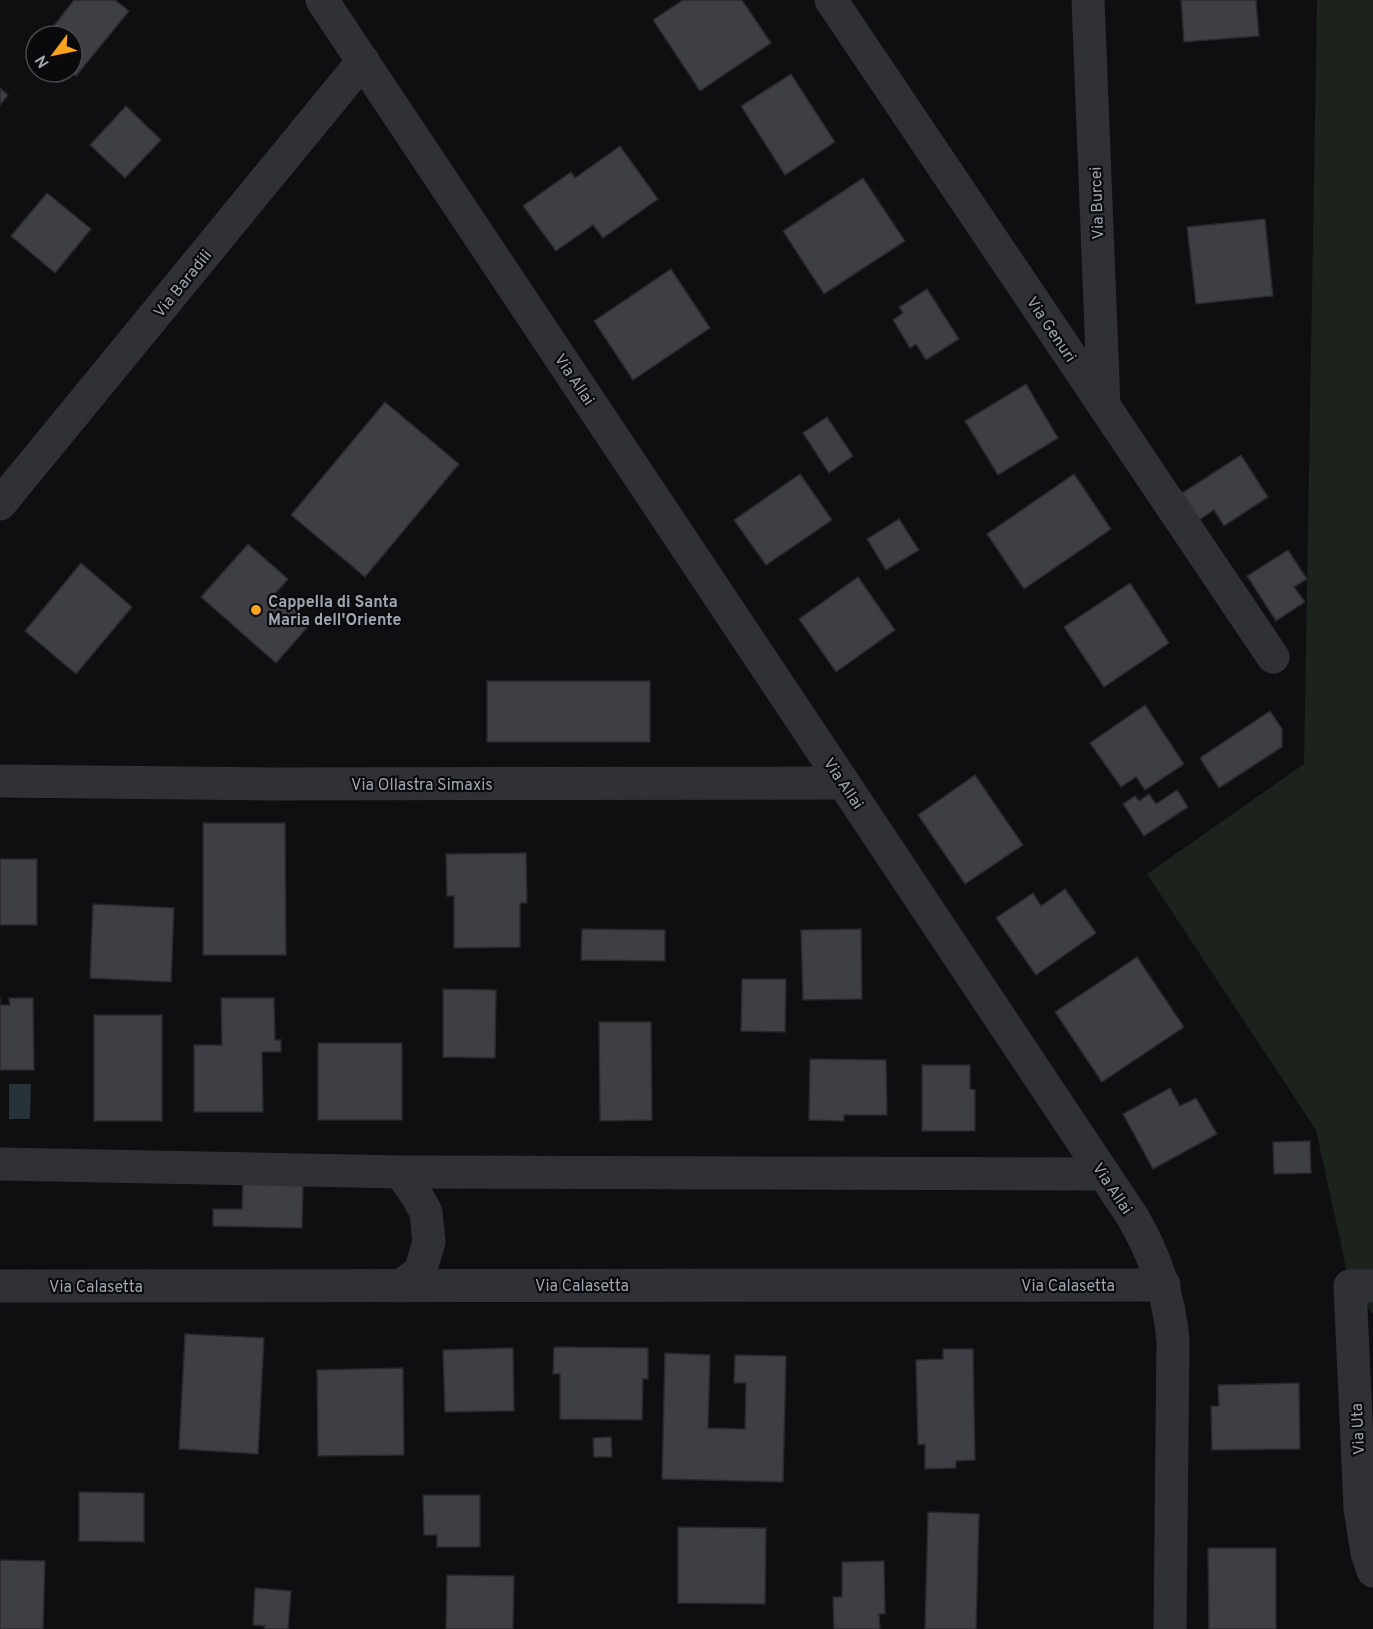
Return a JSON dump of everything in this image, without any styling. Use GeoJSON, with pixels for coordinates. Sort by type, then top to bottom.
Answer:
{"type":"FeatureCollection","features":[{"type":"Feature","properties":{"kind":"street","name":"Via Allai"},"geometry":{"type":"LineString","coordinates":[[322,0],[1148,1243],[1164,1285],[1173,1340],[1170,1629]]}},
{"type":"Feature","properties":{"kind":"street","name":"Via Genuri"},"geometry":{"type":"LineString","coordinates":[[831,0],[1273,657]]}},
{"type":"Feature","properties":{"kind":"street","name":"Via Burcei"},"geometry":{"type":"LineString","coordinates":[[1088,0],[1104,406]]}},
{"type":"Feature","properties":{"kind":"street","name":"Via Baradili"},"geometry":{"type":"LineString","coordinates":[[0,504],[363,61]]}},
{"type":"Feature","properties":{"kind":"street","name":"Via Ollastra Simaxis"},"geometry":{"type":"LineString","coordinates":[[0,781],[257,784],[844,783]]}},
{"type":"Feature","properties":{"kind":"street"},"geometry":{"type":"LineString","coordinates":[[0,1164],[400,1172],[1104,1174]]}},
{"type":"Feature","properties":{"kind":"street"},"geometry":{"type":"LineString","coordinates":[[400,1172],[426,1212],[429,1242],[420,1272],[400,1286]]}},
{"type":"Feature","properties":{"kind":"street","name":"Via Calasetta"},"geometry":{"type":"LineString","coordinates":[[0,1286],[1164,1285]]}},
{"type":"Feature","properties":{"kind":"street","name":"Via Uta"},"geometry":{"type":"LineString","coordinates":[[1361,1286],[1360,1508],[1367,1553],[1373,1571]]}},
{"type":"Feature","properties":{"kind":"shaded area"},"geometry":{"type":"Polygon","coordinates":[[[1317,0],[1373,0],[1373,1314],[1350,1286],[1316,1130],[1147,874],[1304,764],[1317,0]]]}},
{"type":"Feature","properties":{"kind":"shaded area"},"geometry":{"type":"Polygon","coordinates":[[[9,1084],[31,1084],[30,1119],[9,1119],[9,1084]]]}},
{"type":"Feature","properties":{"kind":"building"},"geometry":{"type":"Polygon","coordinates":[[[74,0],[115,0],[129,11],[84,66],[84,24],[55,24],[74,0]]]}},
{"type":"Feature","properties":{"kind":"building"},"geometry":{"type":"Polygon","coordinates":[[[683,0],[742,0],[771,43],[700,91],[653,20],[683,0]]]}},
{"type":"Feature","properties":{"kind":"building"},"geometry":{"type":"Polygon","coordinates":[[[1181,0],[1256,0],[1259,36],[1184,42],[1181,0]]]}},
{"type":"Feature","properties":{"kind":"building"},"geometry":{"type":"Polygon","coordinates":[[[791,74],[835,142],[785,175],[741,106],[791,74]]]}},
{"type":"Feature","properties":{"kind":"building"},"geometry":{"type":"Polygon","coordinates":[[[0,88],[8,95],[0,105],[0,88]]]}},
{"type":"Feature","properties":{"kind":"building"},"geometry":{"type":"Polygon","coordinates":[[[126,106],[161,140],[125,178],[90,145],[126,106]]]}},
{"type":"Feature","properties":{"kind":"building"},"geometry":{"type":"Polygon","coordinates":[[[620,146],[658,199],[603,238],[593,225],[556,251],[523,206],[571,172],[575,178],[620,146]]]}},
{"type":"Feature","properties":{"kind":"building"},"geometry":{"type":"Polygon","coordinates":[[[863,178],[905,241],[824,294],[783,231],[863,178]]]}},
{"type":"Feature","properties":{"kind":"building"},"geometry":{"type":"Polygon","coordinates":[[[47,193],[91,229],[55,273],[11,236],[47,193]]]}},
{"type":"Feature","properties":{"kind":"building"},"geometry":{"type":"Polygon","coordinates":[[[1265,219],[1273,296],[1196,304],[1187,227],[1265,219]]]}},
{"type":"Feature","properties":{"kind":"building"},"geometry":{"type":"Polygon","coordinates":[[[671,269],[710,328],[633,380],[594,321],[671,269]]]}},
{"type":"Feature","properties":{"kind":"building"},"geometry":{"type":"Polygon","coordinates":[[[927,289],[959,339],[926,360],[916,344],[910,348],[893,320],[903,313],[899,307],[927,289]]]}},
{"type":"Feature","properties":{"kind":"building"},"geometry":{"type":"Polygon","coordinates":[[[1026,384],[1058,438],[998,475],[965,421],[1026,384]]]}},
{"type":"Feature","properties":{"kind":"building"},"geometry":{"type":"Polygon","coordinates":[[[385,402],[459,464],[365,577],[291,515],[385,402]]]}},
{"type":"Feature","properties":{"kind":"building"},"geometry":{"type":"Polygon","coordinates":[[[827,417],[853,456],[829,473],[803,433],[827,417]]]}},
{"type":"Feature","properties":{"kind":"building"},"geometry":{"type":"Polygon","coordinates":[[[1241,455],[1268,497],[1224,526],[1214,510],[1199,520],[1182,493],[1241,455]]]}},
{"type":"Feature","properties":{"kind":"building"},"geometry":{"type":"Polygon","coordinates":[[[800,474],[832,520],[766,565],[734,520],[800,474]]]}},
{"type":"Feature","properties":{"kind":"building"},"geometry":{"type":"Polygon","coordinates":[[[1074,474],[1111,529],[1024,589],[987,534],[1074,474]]]}},
{"type":"Feature","properties":{"kind":"building"},"geometry":{"type":"Polygon","coordinates":[[[899,519],[919,550],[886,570],[867,539],[899,519]]]}},
{"type":"Feature","properties":{"kind":"building","name":"Cappella di Santa Maria dell'Oriente"},"geometry":{"type":"Polygon","coordinates":[[[248,544],[288,579],[276,593],[311,623],[276,663],[201,597],[248,544]]]}},
{"type":"Feature","properties":{"kind":"building"},"geometry":{"type":"Polygon","coordinates":[[[1288,550],[1307,579],[1294,587],[1305,602],[1276,621],[1247,576],[1288,550]]]}},
{"type":"Feature","properties":{"kind":"building"},"geometry":{"type":"Polygon","coordinates":[[[81,563],[132,607],[76,674],[25,631],[81,563]]]}},
{"type":"Feature","properties":{"kind":"building"},"geometry":{"type":"Polygon","coordinates":[[[858,577],[895,630],[836,672],[799,619],[858,577]]]}},
{"type":"Feature","properties":{"kind":"building"},"geometry":{"type":"Polygon","coordinates":[[[1130,583],[1169,643],[1104,687],[1064,627],[1130,583]]]}},
{"type":"Feature","properties":{"kind":"building"},"geometry":{"type":"Polygon","coordinates":[[[487,681],[650,681],[650,742],[487,742],[487,681]]]}},
{"type":"Feature","properties":{"kind":"building"},"geometry":{"type":"Polygon","coordinates":[[[1145,705],[1184,764],[1145,790],[1136,777],[1121,787],[1090,743],[1145,705]]]}},
{"type":"Feature","properties":{"kind":"building"},"geometry":{"type":"Polygon","coordinates":[[[1270,711],[1282,729],[1282,747],[1219,788],[1200,758],[1270,711]]]}},
{"type":"Feature","properties":{"kind":"building"},"geometry":{"type":"Polygon","coordinates":[[[975,775],[1023,845],[965,884],[918,815],[975,775]]]}},
{"type":"Feature","properties":{"kind":"building"},"geometry":{"type":"Polygon","coordinates":[[[1177,790],[1188,807],[1144,836],[1123,804],[1135,796],[1139,801],[1149,794],[1156,804],[1177,790]]]}},
{"type":"Feature","properties":{"kind":"building"},"geometry":{"type":"Polygon","coordinates":[[[203,823],[285,823],[286,955],[203,955],[203,823]]]}},
{"type":"Feature","properties":{"kind":"building"},"geometry":{"type":"Polygon","coordinates":[[[526,853],[527,903],[520,903],[520,947],[454,948],[454,896],[447,896],[446,854],[526,853]]]}},
{"type":"Feature","properties":{"kind":"building"},"geometry":{"type":"Polygon","coordinates":[[[0,859],[37,859],[37,925],[0,925],[0,859]]]}},
{"type":"Feature","properties":{"kind":"building"},"geometry":{"type":"Polygon","coordinates":[[[1065,889],[1096,933],[1036,975],[996,918],[1033,893],[1041,906],[1065,889]]]}},
{"type":"Feature","properties":{"kind":"building"},"geometry":{"type":"Polygon","coordinates":[[[93,904],[174,908],[171,982],[90,978],[93,904]]]}},
{"type":"Feature","properties":{"kind":"building"},"geometry":{"type":"Polygon","coordinates":[[[582,929],[665,930],[665,961],[581,960],[582,929]]]}},
{"type":"Feature","properties":{"kind":"building"},"geometry":{"type":"Polygon","coordinates":[[[861,929],[862,999],[803,1000],[801,930],[861,929]]]}},
{"type":"Feature","properties":{"kind":"building"},"geometry":{"type":"Polygon","coordinates":[[[1137,957],[1184,1027],[1102,1082],[1055,1012],[1137,957]]]}},
{"type":"Feature","properties":{"kind":"building"},"geometry":{"type":"Polygon","coordinates":[[[742,979],[786,979],[785,1032],[741,1031],[742,979]]]}},
{"type":"Feature","properties":{"kind":"building"},"geometry":{"type":"Polygon","coordinates":[[[443,989],[496,990],[495,1058],[443,1057],[443,989]]]}},
{"type":"Feature","properties":{"kind":"building"},"geometry":{"type":"Polygon","coordinates":[[[9,998],[33,998],[34,1070],[0,1070],[0,1005],[10,1005],[9,998]]]}},
{"type":"Feature","properties":{"kind":"building"},"geometry":{"type":"Polygon","coordinates":[[[221,998],[274,998],[275,1040],[281,1040],[281,1052],[262,1052],[263,1112],[194,1112],[194,1045],[222,1045],[221,998]]]}},
{"type":"Feature","properties":{"kind":"building"},"geometry":{"type":"Polygon","coordinates":[[[94,1015],[162,1015],[162,1121],[94,1121],[94,1015]]]}},
{"type":"Feature","properties":{"kind":"building"},"geometry":{"type":"Polygon","coordinates":[[[599,1022],[651,1022],[652,1120],[600,1121],[599,1022]]]}},
{"type":"Feature","properties":{"kind":"building"},"geometry":{"type":"Polygon","coordinates":[[[318,1043],[402,1043],[402,1120],[318,1120],[318,1043]]]}},
{"type":"Feature","properties":{"kind":"building"},"geometry":{"type":"Polygon","coordinates":[[[810,1059],[886,1060],[887,1115],[844,1115],[844,1121],[809,1120],[810,1059]]]}},
{"type":"Feature","properties":{"kind":"building"},"geometry":{"type":"Polygon","coordinates":[[[922,1065],[970,1065],[970,1089],[975,1090],[975,1131],[922,1131],[922,1065]]]}},
{"type":"Feature","properties":{"kind":"building"},"geometry":{"type":"Polygon","coordinates":[[[1170,1088],[1180,1106],[1196,1098],[1217,1134],[1153,1169],[1123,1114],[1170,1088]]]}},
{"type":"Feature","properties":{"kind":"building"},"geometry":{"type":"Polygon","coordinates":[[[1310,1141],[1311,1173],[1274,1174],[1273,1142],[1310,1141]]]}},
{"type":"Feature","properties":{"kind":"building"},"geometry":{"type":"Polygon","coordinates":[[[243,1183],[303,1185],[302,1228],[213,1226],[213,1209],[242,1209],[243,1183]]]}},
{"type":"Feature","properties":{"kind":"building"},"geometry":{"type":"Polygon","coordinates":[[[185,1334],[264,1338],[258,1454],[179,1449],[185,1334]]]}},
{"type":"Feature","properties":{"kind":"building"},"geometry":{"type":"Polygon","coordinates":[[[554,1347],[648,1348],[648,1379],[643,1379],[642,1420],[560,1419],[560,1374],[553,1374],[554,1347]]]}},
{"type":"Feature","properties":{"kind":"building"},"geometry":{"type":"Polygon","coordinates":[[[513,1348],[514,1411],[445,1412],[443,1350],[513,1348]]]}},
{"type":"Feature","properties":{"kind":"building"},"geometry":{"type":"Polygon","coordinates":[[[943,1349],[973,1349],[975,1460],[956,1461],[956,1468],[925,1469],[925,1444],[918,1445],[916,1360],[943,1359],[943,1349]]]}},
{"type":"Feature","properties":{"kind":"building"},"geometry":{"type":"Polygon","coordinates":[[[665,1353],[710,1355],[708,1428],[745,1429],[746,1383],[734,1383],[735,1355],[786,1356],[783,1482],[662,1479],[665,1353]]]}},
{"type":"Feature","properties":{"kind":"building"},"geometry":{"type":"Polygon","coordinates":[[[403,1368],[404,1455],[318,1456],[317,1370],[403,1368]]]}},
{"type":"Feature","properties":{"kind":"building"},"geometry":{"type":"Polygon","coordinates":[[[1299,1383],[1300,1449],[1212,1450],[1211,1406],[1219,1406],[1218,1385],[1299,1383]]]}},
{"type":"Feature","properties":{"kind":"building"},"geometry":{"type":"Polygon","coordinates":[[[611,1437],[612,1457],[594,1457],[593,1438],[611,1437]]]}},
{"type":"Feature","properties":{"kind":"building"},"geometry":{"type":"Polygon","coordinates":[[[79,1492],[144,1493],[144,1542],[79,1541],[79,1492]]]}},
{"type":"Feature","properties":{"kind":"building"},"geometry":{"type":"Polygon","coordinates":[[[423,1495],[480,1495],[480,1547],[437,1547],[437,1535],[424,1535],[423,1495]]]}},
{"type":"Feature","properties":{"kind":"building"},"geometry":{"type":"Polygon","coordinates":[[[928,1512],[979,1514],[976,1629],[925,1629],[928,1512]]]}},
{"type":"Feature","properties":{"kind":"building"},"geometry":{"type":"Polygon","coordinates":[[[678,1527],[766,1528],[765,1604],[678,1603],[678,1527]]]}},
{"type":"Feature","properties":{"kind":"building"},"geometry":{"type":"Polygon","coordinates":[[[1208,1548],[1276,1548],[1276,1629],[1209,1629],[1208,1548]]]}},
{"type":"Feature","properties":{"kind":"building"},"geometry":{"type":"Polygon","coordinates":[[[0,1560],[45,1561],[43,1629],[0,1629],[0,1560]]]}},
{"type":"Feature","properties":{"kind":"building"},"geometry":{"type":"Polygon","coordinates":[[[884,1561],[885,1614],[879,1614],[880,1629],[834,1629],[833,1597],[842,1597],[842,1562],[884,1561]]]}},
{"type":"Feature","properties":{"kind":"building"},"geometry":{"type":"Polygon","coordinates":[[[447,1575],[514,1576],[513,1629],[446,1629],[447,1575]]]}},
{"type":"Feature","properties":{"kind":"building"},"geometry":{"type":"Polygon","coordinates":[[[255,1588],[291,1591],[288,1629],[264,1629],[265,1626],[253,1625],[255,1588]]]}},
{"type":"Feature","properties":{"kind":"place","name":"Cappella di Santa Maria dell'Oriente"},"geometry":{"type":"Point","coordinates":[256,610]}}]}
